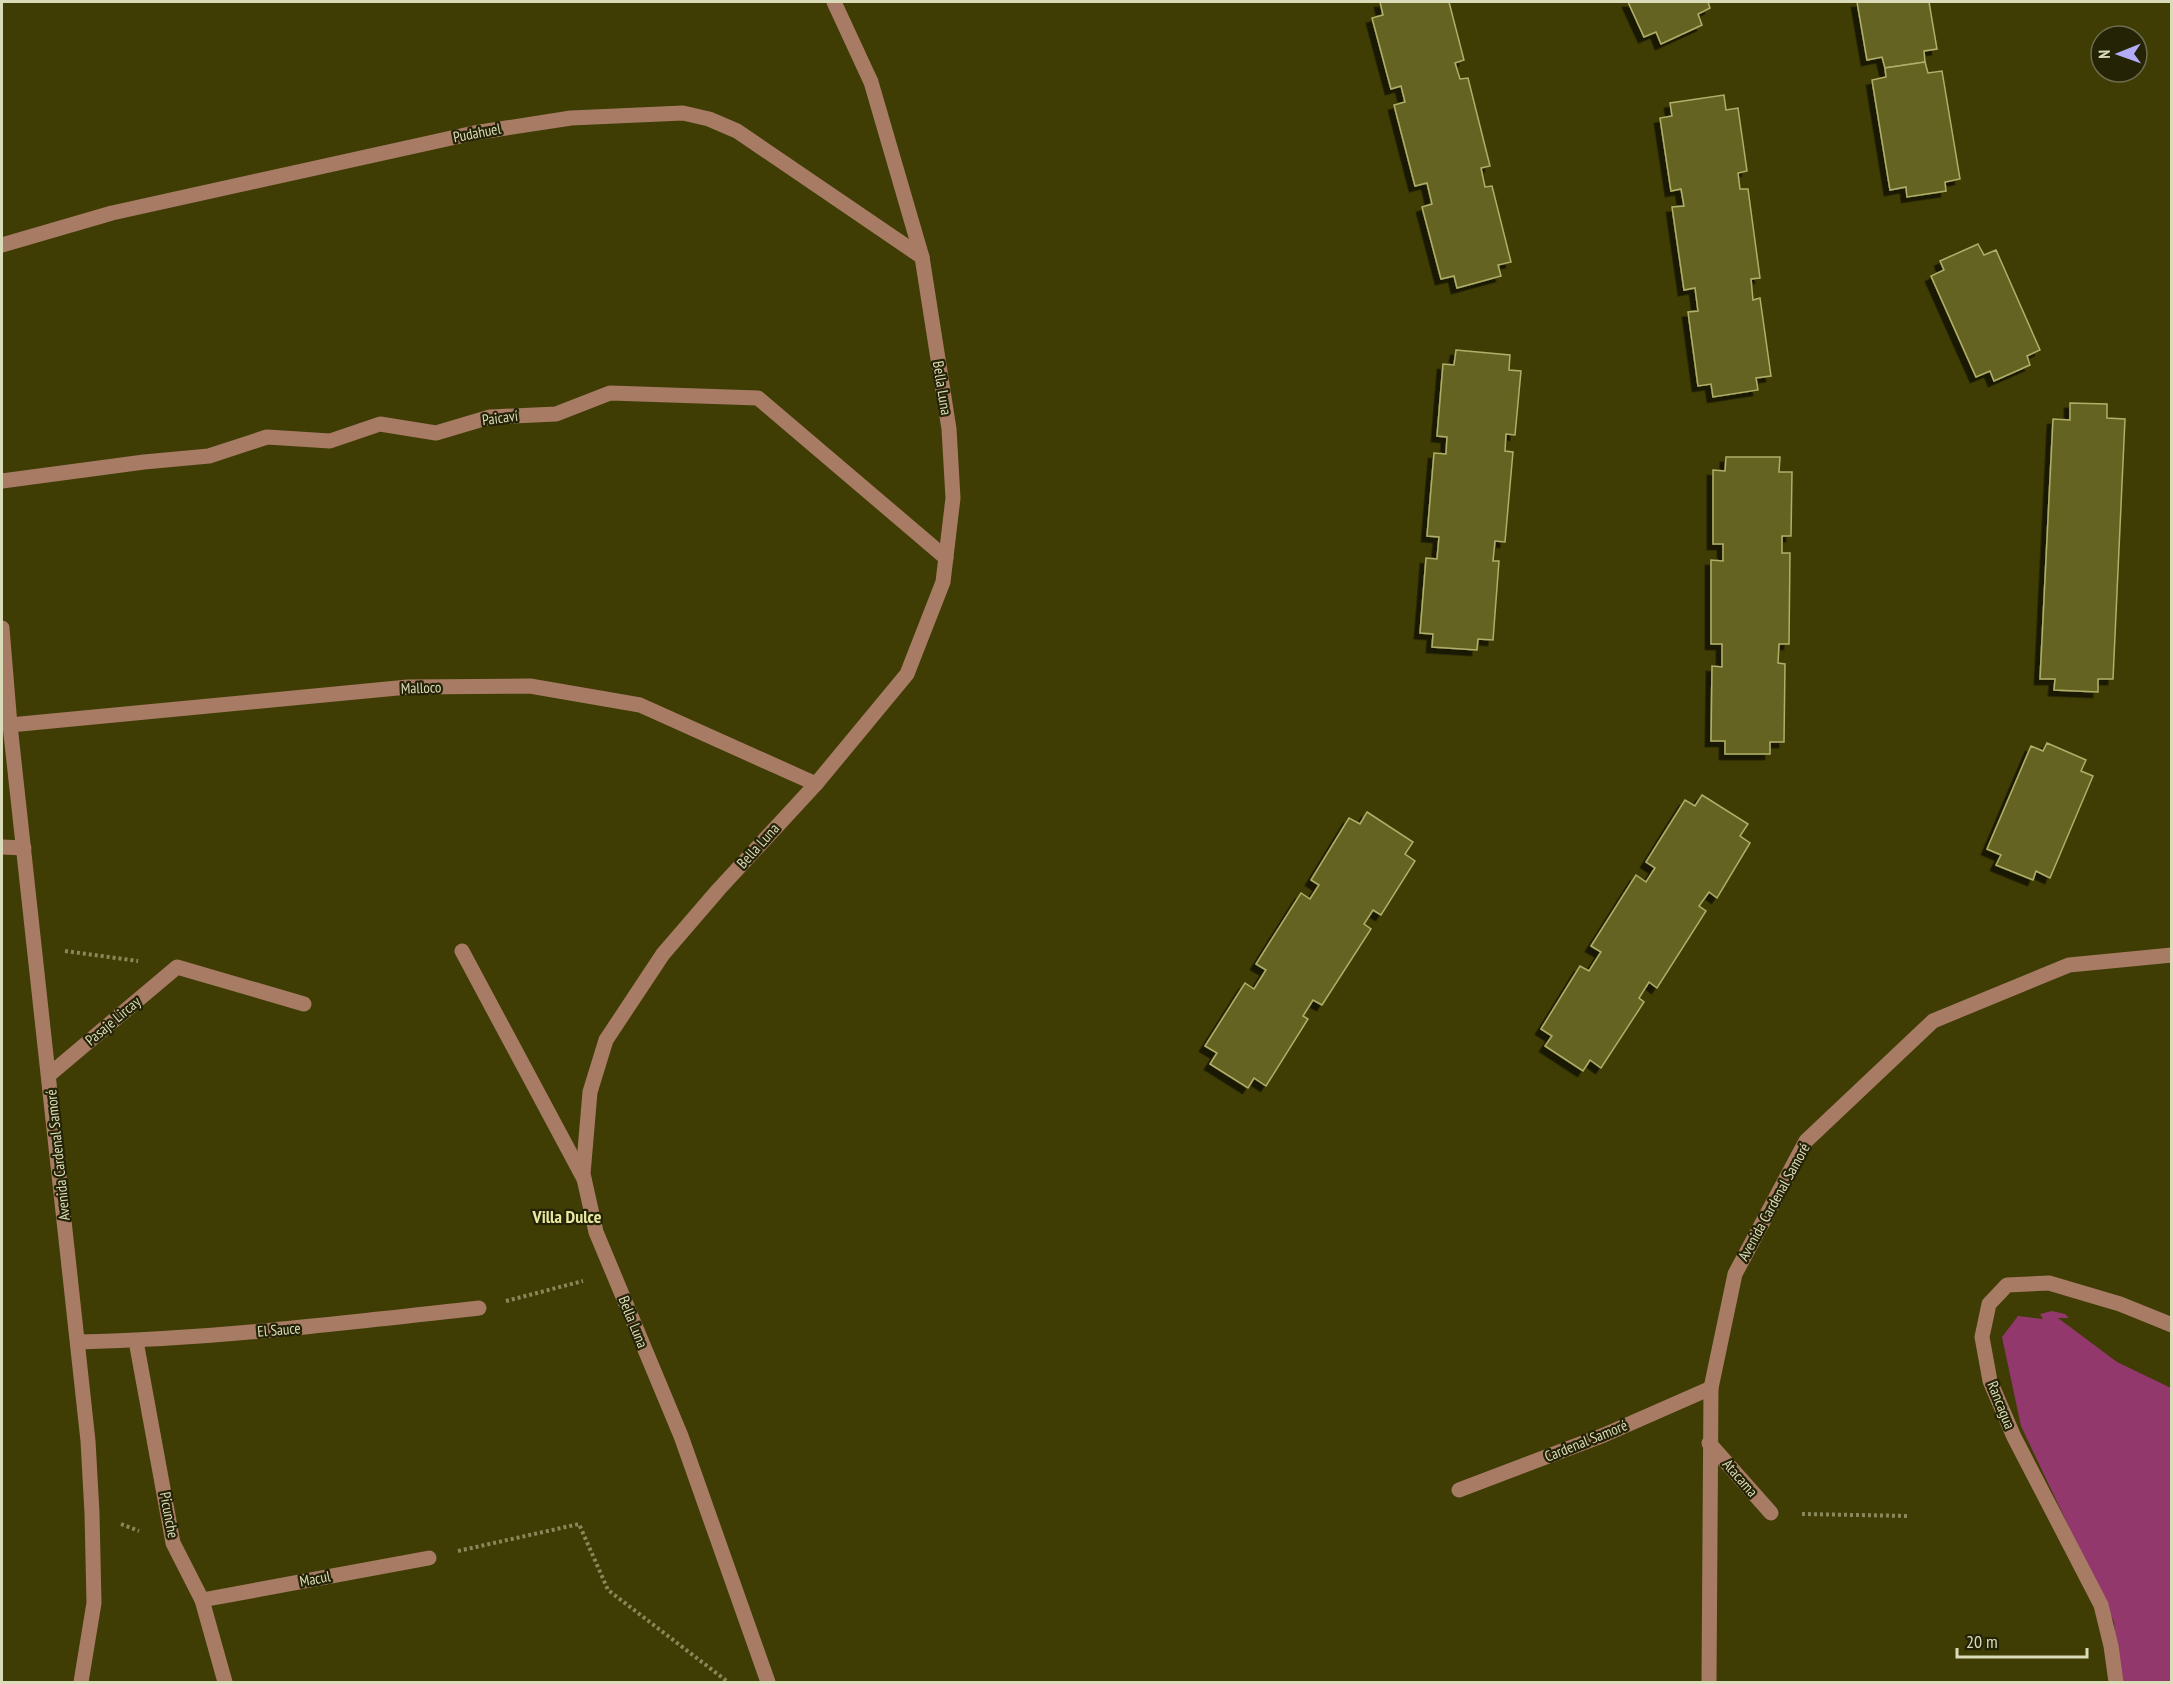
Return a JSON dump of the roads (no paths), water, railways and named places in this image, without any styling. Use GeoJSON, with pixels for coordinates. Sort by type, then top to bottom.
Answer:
{"type":"FeatureCollection","features":[{"type":"Feature","properties":{"kind":"street","name":"Bella Luna"},"geometry":{"type":"LineString","coordinates":[[768,1683],[681,1436],[596,1232],[583,1174],[590,1092],[606,1040],[663,954],[719,889],[816,784],[907,674],[943,582],[953,498],[948,429],[922,257],[871,82],[834,2]]}},
{"type":"Feature","properties":{"kind":"street","name":"Pudahuel"},"geometry":{"type":"LineString","coordinates":[[2,245],[112,213],[474,133],[571,118],[683,112],[709,119],[737,131],[922,257]]}},
{"type":"Feature","properties":{"kind":"street","name":"Paicaví"},"geometry":{"type":"LineString","coordinates":[[2,481],[144,462],[209,456],[267,437],[330,441],[380,424],[436,433],[490,417],[556,414],[610,393],[758,398],[946,558]]}},
{"type":"Feature","properties":{"kind":"street","name":"Avenida Cardenal Samoré"},"geometry":{"type":"LineString","coordinates":[[2,627],[10,725],[88,1441],[94,1603],[81,1683]]}},
{"type":"Feature","properties":{"kind":"street","name":"Malloco"},"geometry":{"type":"LineString","coordinates":[[10,725],[408,687],[530,686],[640,705],[816,784]]}},
{"type":"Feature","properties":{"kind":"street"},"geometry":{"type":"LineString","coordinates":[[2,847],[24,848]]}},
{"type":"Feature","properties":{"kind":"street"},"geometry":{"type":"LineString","coordinates":[[462,951],[585,1182]]}},
{"type":"Feature","properties":{"kind":"street","name":"Avenida Cardenal Samoré"},"geometry":{"type":"LineString","coordinates":[[1709,1683],[1711,1388],[1735,1274],[1806,1141],[1933,1021],[2069,965],[2172,955]]}},
{"type":"Feature","properties":{"kind":"street","name":"Pasaje Lircay"},"geometry":{"type":"LineString","coordinates":[[49,1075],[177,966],[304,1004]]}},
{"type":"Feature","properties":{"kind":"street","name":"Rancagua"},"geometry":{"type":"LineString","coordinates":[[2116,1683],[2111,1646],[2101,1605],[2014,1437],[1990,1381],[1982,1336],[1989,1304],[2007,1286],[2049,1283],[2120,1304],[2172,1325]]}},
{"type":"Feature","properties":{"kind":"street","name":"El Sauce"},"geometry":{"type":"LineString","coordinates":[[78,1342],[136,1341],[294,1329],[478,1308]]}},
{"type":"Feature","properties":{"kind":"street","name":"Picunche"},"geometry":{"type":"LineString","coordinates":[[136,1341],[173,1543],[202,1600],[225,1683]]}},
{"type":"Feature","properties":{"kind":"street","name":"Cardenal Samoré"},"geometry":{"type":"LineString","coordinates":[[1459,1490],[1604,1435],[1711,1388]]}},
{"type":"Feature","properties":{"kind":"street","name":"Atacama"},"geometry":{"type":"LineString","coordinates":[[1709,1443],[1771,1513]]}},
{"type":"Feature","properties":{"kind":"street","name":"Macul"},"geometry":{"type":"LineString","coordinates":[[202,1600],[429,1558]]}},
{"type":"Feature","properties":{"kind":"district","name":"Villa Dulce"},"geometry":{"type":"Point","coordinates":[567,1217]}}]}
